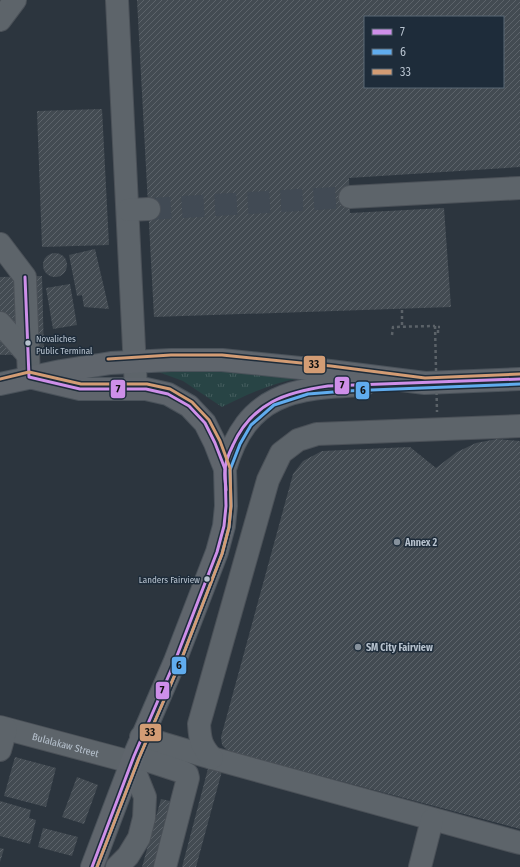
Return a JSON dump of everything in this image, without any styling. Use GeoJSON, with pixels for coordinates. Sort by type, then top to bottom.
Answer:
{"type":"FeatureCollection","features":[{"type":"Feature","properties":{"kind":"main road"},"geometry":{"type":"LineString","coordinates":[[0,384],[83,368],[135,361],[222,360],[330,371],[425,383]]}},
{"type":"Feature","properties":{"kind":"main road"},"geometry":{"type":"LineString","coordinates":[[28,378],[80,389],[136,389],[157,391],[168,394],[193,410],[205,423],[210,431],[225,469],[226,506],[224,526],[217,552],[175,661],[138,746],[92,867]]}},
{"type":"Feature","properties":{"kind":"main road"},"geometry":{"type":"LineString","coordinates":[[225,469],[235,442],[247,422],[264,406],[283,396],[296,392],[325,387],[520,379]]}},
{"type":"Feature","properties":{"kind":"street"},"geometry":{"type":"LineString","coordinates":[[0,20],[15,0]]}},
{"type":"Feature","properties":{"kind":"street"},"geometry":{"type":"LineString","coordinates":[[117,0],[136,389]]}},
{"type":"Feature","properties":{"kind":"street"},"geometry":{"type":"LineString","coordinates":[[350,197],[520,188]]}},
{"type":"Feature","properties":{"kind":"street"},"geometry":{"type":"LineString","coordinates":[[128,210],[149,209]]}},
{"type":"Feature","properties":{"kind":"street"},"geometry":{"type":"LineString","coordinates":[[0,244],[26,277],[28,378]]}},
{"type":"Feature","properties":{"kind":"street"},"geometry":{"type":"LineString","coordinates":[[0,323],[28,354]]}},
{"type":"Feature","properties":{"kind":"street"},"geometry":{"type":"LineString","coordinates":[[212,758],[200,740],[199,724],[268,480],[281,454],[298,440],[317,434],[520,426]]}},
{"type":"Feature","properties":{"kind":"street"},"geometry":{"type":"LineString","coordinates":[[138,746],[164,734],[181,737],[188,736],[199,724]]}},
{"type":"Feature","properties":{"kind":"street"},"geometry":{"type":"LineString","coordinates":[[0,750],[3,728]]}},
{"type":"Feature","properties":{"kind":"street","name":"Bulalakaw Street"},"geometry":{"type":"LineString","coordinates":[[3,728],[138,746]]}},
{"type":"Feature","properties":{"kind":"street"},"geometry":{"type":"LineString","coordinates":[[138,746],[212,758],[520,843]]}},
{"type":"Feature","properties":{"kind":"street"},"geometry":{"type":"LineString","coordinates":[[117,867],[128,856],[139,838],[144,818],[145,797],[138,746]]}},
{"type":"Feature","properties":{"kind":"street"},"geometry":{"type":"LineString","coordinates":[[138,746],[186,774],[188,778],[165,867]]}},
{"type":"Feature","properties":{"kind":"street"},"geometry":{"type":"LineString","coordinates":[[420,867],[436,821]]}},
{"type":"Feature","properties":{"kind":"street"},"geometry":{"type":"LineString","coordinates":[[428,867],[436,821]]}},
{"type":"Feature","properties":{"kind":"path"},"geometry":{"type":"LineString","coordinates":[[402,310],[402,326]]}},
{"type":"Feature","properties":{"kind":"path"},"geometry":{"type":"LineString","coordinates":[[392,336],[393,327],[435,326],[437,412]]}},
{"type":"Feature","properties":{"kind":"path"},"geometry":{"type":"LineString","coordinates":[[438,333],[438,327],[440,327]]}},
{"type":"Feature","properties":{"kind":"green space"},"geometry":{"type":"Polygon","coordinates":[[[224,364],[301,378],[260,390],[222,407],[183,381],[153,370],[224,364]]]}},
{"type":"Feature","properties":{"kind":"building"},"geometry":{"type":"Polygon","coordinates":[[[137,0],[520,0],[520,167],[349,178],[350,213],[444,208],[451,307],[154,317],[137,0]]]}},
{"type":"Feature","properties":{"kind":"building"},"geometry":{"type":"Polygon","coordinates":[[[102,109],[109,245],[42,247],[37,111],[102,109]]]}},
{"type":"Feature","properties":{"kind":"building"},"geometry":{"type":"Polygon","coordinates":[[[95,249],[109,309],[84,307],[82,295],[77,296],[69,255],[95,249]]]}},
{"type":"Feature","properties":{"kind":"building"},"geometry":{"type":"Polygon","coordinates":[[[50,253],[60,253],[67,260],[67,270],[60,277],[50,277],[43,270],[43,260],[50,253]]]}},
{"type":"Feature","properties":{"kind":"building","name":"Novaliches Public Terminal"},"geometry":{"type":"Polygon","coordinates":[[[42,276],[44,354],[0,355],[0,277],[42,276]]]}},
{"type":"Feature","properties":{"kind":"building"},"geometry":{"type":"Polygon","coordinates":[[[70,284],[77,325],[53,329],[46,288],[70,284]]]}},
{"type":"Feature","properties":{"kind":"building","name":"SM City Fairview"},"geometry":{"type":"Polygon","coordinates":[[[497,439],[520,441],[520,829],[228,751],[222,745],[221,737],[293,474],[303,461],[322,451],[410,447],[436,468],[457,452],[476,443],[497,439]]]}},
{"type":"Feature","properties":{"kind":"building"},"geometry":{"type":"Polygon","coordinates":[[[15,757],[56,768],[46,807],[4,796],[15,757]]]}},
{"type":"Feature","properties":{"kind":"building"},"geometry":{"type":"Polygon","coordinates":[[[210,761],[222,771],[196,867],[182,867],[210,761]]]}},
{"type":"Feature","properties":{"kind":"building"},"geometry":{"type":"Polygon","coordinates":[[[77,777],[98,785],[84,824],[62,817],[77,777]]]}},
{"type":"Feature","properties":{"kind":"building"},"geometry":{"type":"Polygon","coordinates":[[[161,799],[170,801],[153,867],[142,867],[161,799]]]}},
{"type":"Feature","properties":{"kind":"building"},"geometry":{"type":"Polygon","coordinates":[[[0,801],[31,810],[29,818],[36,820],[30,844],[0,836],[0,801]]]}},
{"type":"Feature","properties":{"kind":"building"},"geometry":{"type":"Polygon","coordinates":[[[43,828],[78,837],[72,856],[38,847],[43,828]]]}},
{"type":"Feature","properties":{"kind":"building"},"geometry":{"type":"Polygon","coordinates":[[[0,848],[4,849],[0,862],[0,848]]]}},
{"type":"Feature","properties":{"kind":"tunnel"},"geometry":{"type":"LineString","coordinates":[[149,209],[350,197]]}},
{"type":"Feature","properties":{"kind":"transit line","name":"7"},"geometry":{"type":"LineString","coordinates":[[25,277],[29,377],[80,389],[146,389],[168,394],[189,406],[205,423],[225,469],[226,506],[224,526],[217,552],[175,661],[134,756],[92,867]]}},
{"type":"Feature","properties":{"kind":"transit line","name":"33"},"geometry":{"type":"LineString","coordinates":[[108,359],[171,355],[222,355],[331,366],[425,378],[520,374]]}},
{"type":"Feature","properties":{"kind":"transit line","name":"33"},"geometry":{"type":"LineString","coordinates":[[0,379],[29,372],[81,384],[147,384],[170,389],[192,402],[209,420],[220,441],[230,468],[231,506],[229,527],[222,554],[180,663],[139,758],[97,867]]}},
{"type":"Feature","properties":{"kind":"transit line","name":"7"},"geometry":{"type":"LineString","coordinates":[[226,490],[226,461],[241,431],[260,409],[284,396],[328,386],[520,379]]}},
{"type":"Feature","properties":{"kind":"transit line","name":"6"},"geometry":{"type":"LineString","coordinates":[[97,867],[139,758],[180,663],[222,554],[229,527],[231,506],[230,470],[240,444],[251,425],[274,405],[308,394],[346,391],[520,384]]}},
{"type":"Feature","properties":{"kind":"place","name":"Novaliches Public Terminal"},"geometry":{"type":"Point","coordinates":[28,343]}},
{"type":"Feature","properties":{"kind":"place","name":"Annex 2"},"geometry":{"type":"Point","coordinates":[397,542]}},
{"type":"Feature","properties":{"kind":"place","name":"Landers Fairview"},"geometry":{"type":"Point","coordinates":[207,579]}},
{"type":"Feature","properties":{"kind":"place","name":"SM City Fairview"},"geometry":{"type":"Point","coordinates":[358,647]}}]}
